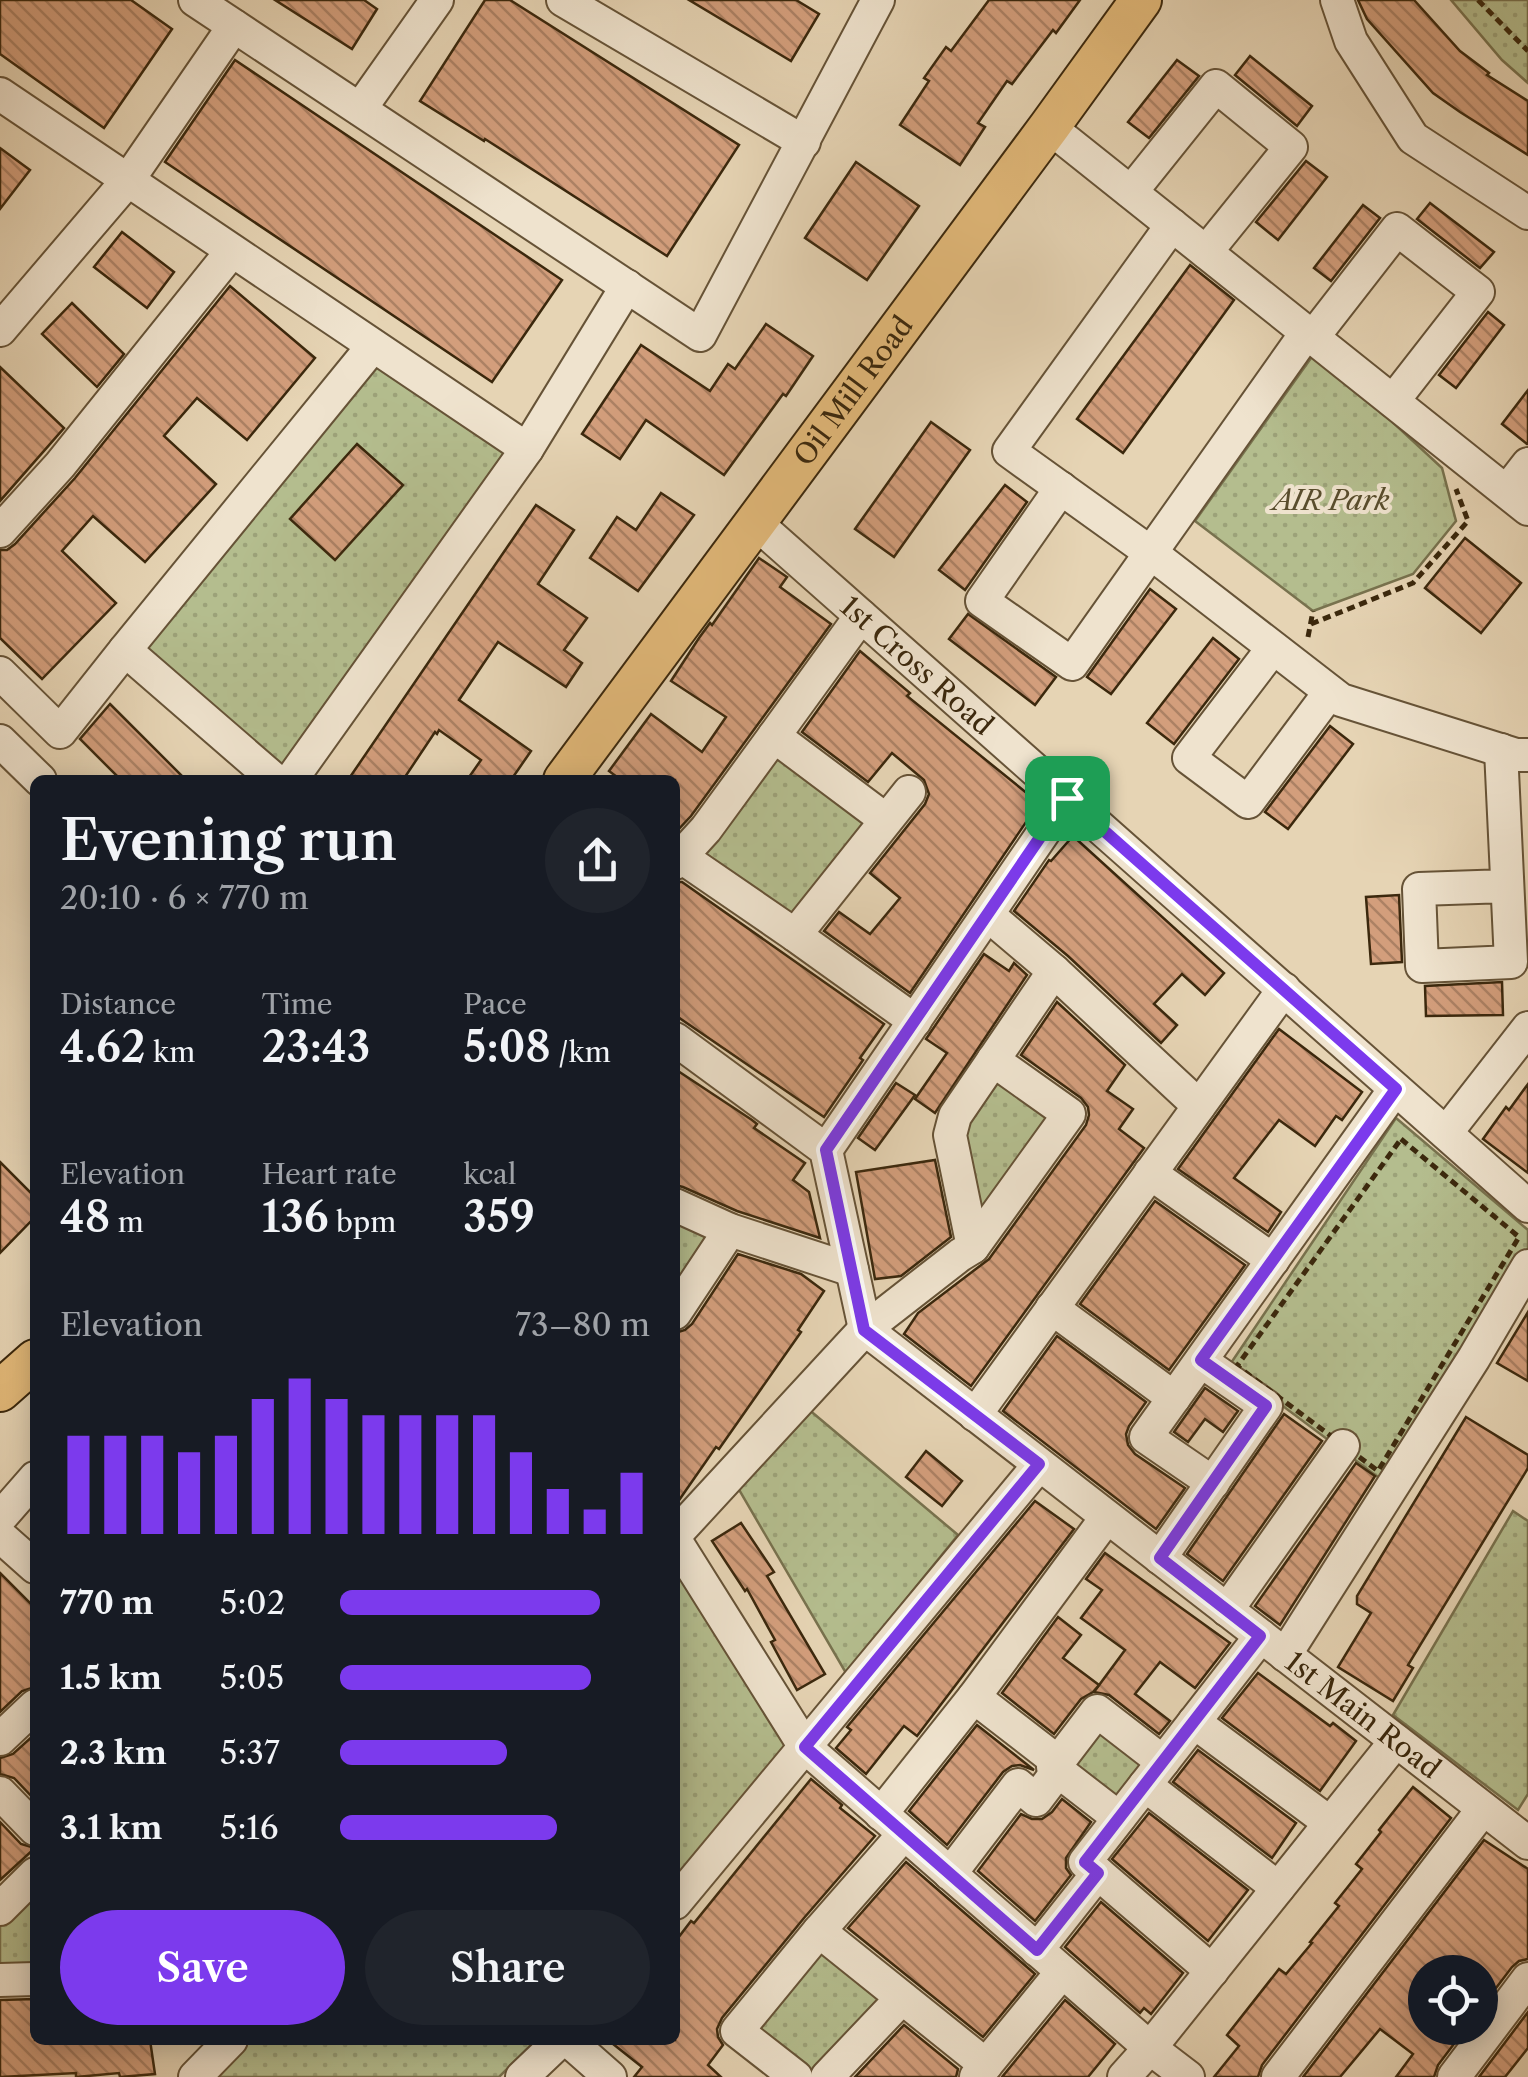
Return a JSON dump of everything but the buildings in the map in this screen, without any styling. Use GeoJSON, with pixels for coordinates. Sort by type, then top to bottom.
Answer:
{"type":"FeatureCollection","features":[{"type":"Feature","properties":{"kind":"main road","name":"Oil Mill Road"},"geometry":{"type":"LineString","coordinates":[[568,775],[1140,0]]}},
{"type":"Feature","properties":{"kind":"main road"},"geometry":{"type":"LineString","coordinates":[[0,1391],[30,1364]]}},
{"type":"Feature","properties":{"kind":"street"},"geometry":{"type":"LineString","coordinates":[[195,0],[700,334],[878,0]]}},
{"type":"Feature","properties":{"kind":"street"},"geometry":{"type":"LineString","coordinates":[[360,109],[437,0]]}},
{"type":"Feature","properties":{"kind":"street"},"geometry":{"type":"LineString","coordinates":[[563,0],[804,142]]}},
{"type":"Feature","properties":{"kind":"street"},"geometry":{"type":"LineString","coordinates":[[1336,0],[1350,40],[1413,138],[1528,213]]}},
{"type":"Feature","properties":{"kind":"street"},"geometry":{"type":"LineString","coordinates":[[0,330],[128,180],[234,26]]}},
{"type":"Feature","properties":{"kind":"street"},"geometry":{"type":"LineString","coordinates":[[1130,192],[1216,86],[1291,147],[1206,252]]}},
{"type":"Feature","properties":{"kind":"street"},"geometry":{"type":"LineString","coordinates":[[0,94],[527,449]]}},
{"type":"Feature","properties":{"kind":"street"},"geometry":{"type":"LineString","coordinates":[[1049,127],[1517,500],[1528,464]]}},
{"type":"Feature","properties":{"kind":"street"},"geometry":{"type":"LineString","coordinates":[[1172,225],[1008,451],[1341,700],[1518,750],[1508,886]]}},
{"type":"Feature","properties":{"kind":"street"},"geometry":{"type":"LineString","coordinates":[[1061,488],[982,600],[1072,664],[1310,335],[1397,230],[1478,292],[1393,402]]}},
{"type":"Feature","properties":{"kind":"street"},"geometry":{"type":"LineString","coordinates":[[0,531],[60,465],[232,250]]}},
{"type":"Feature","properties":{"kind":"street"},"geometry":{"type":"LineString","coordinates":[[294,775],[527,449],[627,286]]}},
{"type":"Feature","properties":{"kind":"street"},"geometry":{"type":"LineString","coordinates":[[0,673],[60,732],[373,346]]}},
{"type":"Feature","properties":{"kind":"street","name":"1st Cross Road"},"geometry":{"type":"LineString","coordinates":[[756,523],[1528,1206]]}},
{"type":"Feature","properties":{"kind":"street"},"geometry":{"type":"LineString","coordinates":[[680,857],[706,828],[861,616]]}},
{"type":"Feature","properties":{"kind":"street"},"geometry":{"type":"LineString","coordinates":[[1273,648],[1190,758],[1248,802],[1330,692]]}},
{"type":"Feature","properties":{"kind":"street"},"geometry":{"type":"LineString","coordinates":[[124,650],[269,775]]}},
{"type":"Feature","properties":{"kind":"street"},"geometry":{"type":"LineString","coordinates":[[774,736],[886,820]]}},
{"type":"Feature","properties":{"kind":"street"},"geometry":{"type":"LineString","coordinates":[[0,741],[35,775]]}},
{"type":"Feature","properties":{"kind":"street"},"geometry":{"type":"LineString","coordinates":[[795,934],[909,792]]}},
{"type":"Feature","properties":{"kind":"street"},"geometry":{"type":"LineString","coordinates":[[826,1150],[1067,798]]}},
{"type":"Feature","properties":{"kind":"street"},"geometry":{"type":"LineString","coordinates":[[680,860],[795,934],[915,1020]]}},
{"type":"Feature","properties":{"kind":"street"},"geometry":{"type":"LineString","coordinates":[[988,915],[1199,1106]]}},
{"type":"Feature","properties":{"kind":"street"},"geometry":{"type":"LineString","coordinates":[[974,1247],[950,1135],[955,1116],[1054,971]]}},
{"type":"Feature","properties":{"kind":"street"},"geometry":{"type":"LineString","coordinates":[[975,1415],[1284,990]]}},
{"type":"Feature","properties":{"kind":"street"},"geometry":{"type":"LineString","coordinates":[[1446,1134],[1528,1028]]}},
{"type":"Feature","properties":{"kind":"street"},"geometry":{"type":"LineString","coordinates":[[680,1043],[826,1150],[864,1330]]}},
{"type":"Feature","properties":{"kind":"street"},"geometry":{"type":"LineString","coordinates":[[680,1532],[864,1330],[974,1247],[1069,1114],[993,1060]]}},
{"type":"Feature","properties":{"kind":"street"},"geometry":{"type":"LineString","coordinates":[[1213,1483],[1146,1437],[1396,1089]]}},
{"type":"Feature","properties":{"kind":"street"},"geometry":{"type":"LineString","coordinates":[[1150,1173],[1273,1260]]}},
{"type":"Feature","properties":{"kind":"street"},"geometry":{"type":"LineString","coordinates":[[680,1208],[730,1230],[852,1270]]}},
{"type":"Feature","properties":{"kind":"street"},"geometry":{"type":"LineString","coordinates":[[680,1305],[730,1230]]}},
{"type":"Feature","properties":{"kind":"street"},"geometry":{"type":"LineString","coordinates":[[1212,1971],[1085,1862],[1194,1722],[1272,1645],[1474,1358],[1528,1266]]}},
{"type":"Feature","properties":{"kind":"street"},"geometry":{"type":"LineString","coordinates":[[1052,1308],[1174,1398]]}},
{"type":"Feature","properties":{"kind":"street","name":"1st Main Road"},"geometry":{"type":"LineString","coordinates":[[864,1330],[1528,1843]]}},
{"type":"Feature","properties":{"kind":"street"},"geometry":{"type":"LineString","coordinates":[[1160,1558],[1266,1406],[1201,1360]]}},
{"type":"Feature","properties":{"kind":"street"},"geometry":{"type":"LineString","coordinates":[[1227,1610],[1343,1446]]}},
{"type":"Feature","properties":{"kind":"street"},"geometry":{"type":"LineString","coordinates":[[680,1898],[1039,1464]]}},
{"type":"Feature","properties":{"kind":"street"},"geometry":{"type":"LineString","coordinates":[[0,1518],[30,1484]]}},
{"type":"Feature","properties":{"kind":"street"},"geometry":{"type":"LineString","coordinates":[[796,2077],[737,2031],[819,1931],[974,1697],[1107,1517]]}},
{"type":"Feature","properties":{"kind":"street"},"geometry":{"type":"LineString","coordinates":[[0,1536],[30,1563]]}},
{"type":"Feature","properties":{"kind":"street"},"geometry":{"type":"LineString","coordinates":[[680,1546],[805,1747],[1170,2067]]}},
{"type":"Feature","properties":{"kind":"street"},"geometry":{"type":"LineString","coordinates":[[974,1697],[1119,1818]]}},
{"type":"Feature","properties":{"kind":"street"},"geometry":{"type":"LineString","coordinates":[[950,1874],[1018,1786],[1036,1800],[1098,1710],[1154,1774],[1278,1888]]}},
{"type":"Feature","properties":{"kind":"street"},"geometry":{"type":"LineString","coordinates":[[0,1739],[30,1711]]}},
{"type":"Feature","properties":{"kind":"street"},"geometry":{"type":"LineString","coordinates":[[1194,1722],[1330,1823]]}},
{"type":"Feature","properties":{"kind":"street"},"geometry":{"type":"LineString","coordinates":[[1170,2067],[1212,1971],[1396,1741]]}},
{"type":"Feature","properties":{"kind":"street"},"geometry":{"type":"LineString","coordinates":[[0,1793],[30,1824]]}},
{"type":"Feature","properties":{"kind":"street"},"geometry":{"type":"LineString","coordinates":[[1278,2077],[1484,1809]]}},
{"type":"Feature","properties":{"kind":"street"},"geometry":{"type":"LineString","coordinates":[[1037,1950],[1098,1873]]}},
{"type":"Feature","properties":{"kind":"street"},"geometry":{"type":"LineString","coordinates":[[0,1909],[30,1879]]}},
{"type":"Feature","properties":{"kind":"street"},"geometry":{"type":"LineString","coordinates":[[819,1931],[902,1998],[981,2071],[1062,1972]]}},
{"type":"Feature","properties":{"kind":"street"},"geometry":{"type":"LineString","coordinates":[[0,1980],[30,1979]]}},
{"type":"Feature","properties":{"kind":"street"},"geometry":{"type":"LineString","coordinates":[[1454,2077],[1528,1979]]}},
{"type":"Feature","properties":{"kind":"street"},"geometry":{"type":"LineString","coordinates":[[827,2077],[902,1998]]}},
{"type":"Feature","properties":{"kind":"street"},"geometry":{"type":"LineString","coordinates":[[195,2077],[219,2045]]}},
{"type":"Feature","properties":{"kind":"street"},"geometry":{"type":"LineString","coordinates":[[522,2077],[559,2045]]}},
{"type":"Feature","properties":{"kind":"street"},"geometry":{"type":"LineString","coordinates":[[571,2045],[610,2077]]}},
{"type":"Feature","properties":{"kind":"street"},"geometry":{"type":"LineString","coordinates":[[1124,2077],[1170,2067]]}},
{"type":"Feature","properties":{"kind":"path"},"geometry":{"type":"LineString","coordinates":[[1478,0],[1528,52]]}},
{"type":"Feature","properties":{"kind":"path"},"geometry":{"type":"LineString","coordinates":[[1311,624],[1413,584],[1468,521],[1456,488]]}},
{"type":"Feature","properties":{"kind":"path"},"geometry":{"type":"LineString","coordinates":[[1401,1139],[1519,1237],[1378,1471],[1343,1446],[1237,1366],[1401,1139]]}},
{"type":"Feature","properties":{"kind":"green space"},"geometry":{"type":"Polygon","coordinates":[[[1451,0],[1528,0],[1528,83],[1502,60],[1451,0]]]}},
{"type":"Feature","properties":{"kind":"green space"},"geometry":{"type":"Polygon","coordinates":[[[373,346],[527,449],[295,775],[285,775],[125,650],[373,346]]]}},
{"type":"Feature","properties":{"kind":"green space","name":"AIR Park"},"geometry":{"type":"Polygon","coordinates":[[[1316,351],[1442,468],[1456,521],[1413,574],[1313,611],[1195,521],[1316,351]]]}},
{"type":"Feature","properties":{"kind":"green space"},"geometry":{"type":"Polygon","coordinates":[[[775,741],[881,821],[794,929],[691,858],[775,741]]]}},
{"type":"Feature","properties":{"kind":"green space"},"geometry":{"type":"Polygon","coordinates":[[[994,1071],[1058,1117],[978,1228],[960,1120],[994,1071]]]}},
{"type":"Feature","properties":{"kind":"green space"},"geometry":{"type":"Polygon","coordinates":[[[1396,1118],[1528,1230],[1528,1249],[1386,1483],[1229,1366],[1396,1118]]]}},
{"type":"Feature","properties":{"kind":"green space"},"geometry":{"type":"Polygon","coordinates":[[[680,1221],[715,1238],[680,1288],[680,1221]]]}},
{"type":"Feature","properties":{"kind":"green space"},"geometry":{"type":"Polygon","coordinates":[[[807,1408],[958,1535],[846,1673],[738,1488],[807,1408]]]}},
{"type":"Feature","properties":{"kind":"green space"},"geometry":{"type":"Polygon","coordinates":[[[1513,1511],[1528,1521],[1528,1794],[1518,1810],[1393,1715],[1513,1511]]]}},
{"type":"Feature","properties":{"kind":"green space"},"geometry":{"type":"Polygon","coordinates":[[[680,1570],[790,1743],[680,1873],[680,1570]]]}},
{"type":"Feature","properties":{"kind":"green space"},"geometry":{"type":"Polygon","coordinates":[[[1097,1718],[1156,1763],[1117,1813],[1059,1768],[1097,1718]]]}},
{"type":"Feature","properties":{"kind":"green space"},"geometry":{"type":"Polygon","coordinates":[[[30,1888],[30,1971],[0,1972],[0,1917],[30,1888]]]}},
{"type":"Feature","properties":{"kind":"green space"},"geometry":{"type":"Polygon","coordinates":[[[820,1944],[887,1998],[817,2077],[748,2027],[820,1944]]]}},
{"type":"Feature","properties":{"kind":"green space"},"geometry":{"type":"Polygon","coordinates":[[[234,2045],[531,2045],[499,2077],[202,2077],[234,2045]]]}},
{"type":"Feature","properties":{"kind":"route"},"geometry":{"type":"LineString","coordinates":[[1067,798],[1396,1089],[1201,1360],[1266,1406],[1160,1558],[1260,1636],[1085,1862],[1098,1873],[1037,1950],[805,1747],[1039,1464],[864,1330],[826,1150],[1067,798]]}}]}
